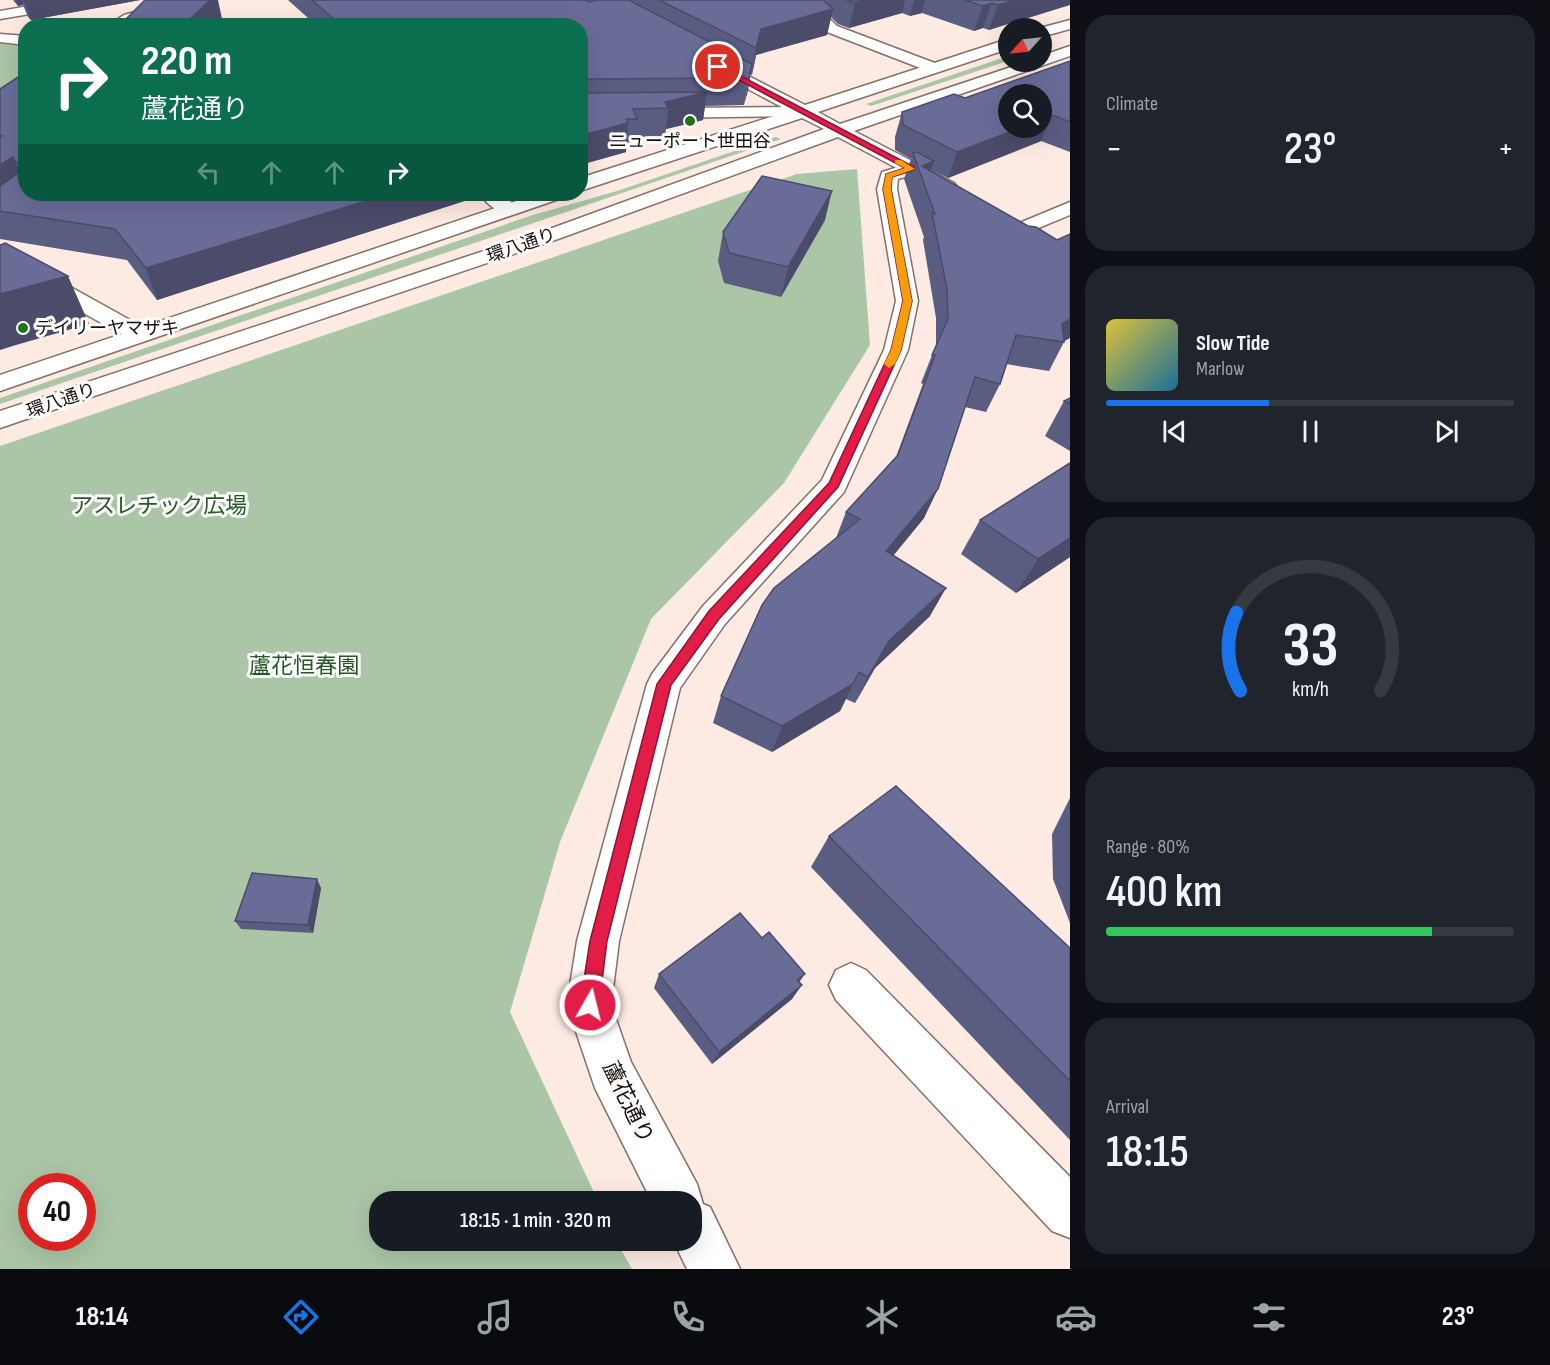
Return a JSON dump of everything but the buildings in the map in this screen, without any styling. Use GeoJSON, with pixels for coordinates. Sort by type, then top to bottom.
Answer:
{"type":"FeatureCollection","features":[{"type":"Feature","properties":{"kind":"main road"},"geometry":{"type":"LineString","coordinates":[[0,15],[89,0]]}},
{"type":"Feature","properties":{"kind":"main road"},"geometry":{"type":"LineString","coordinates":[[129,18],[189,2],[184,0]]}},
{"type":"Feature","properties":{"kind":"main road"},"geometry":{"type":"LineString","coordinates":[[806,1],[832,29],[934,68]]}},
{"type":"Feature","properties":{"kind":"main road"},"geometry":{"type":"LineString","coordinates":[[1052,30],[1070,24]]}},
{"type":"Feature","properties":{"kind":"main road"},"geometry":{"type":"LineString","coordinates":[[0,38],[18,40]]}},
{"type":"Feature","properties":{"kind":"main road"},"geometry":{"type":"LineString","coordinates":[[588,182],[998,47]]}},
{"type":"Feature","properties":{"kind":"main road","name":"環八通り"},"geometry":{"type":"LineString","coordinates":[[1052,57],[1070,51]]}},
{"type":"Feature","properties":{"kind":"main road"},"geometry":{"type":"LineString","coordinates":[[690,52],[966,197]]}},
{"type":"Feature","properties":{"kind":"main road","name":"環八通り"},"geometry":{"type":"LineString","coordinates":[[0,420],[551,235],[837,130],[1008,72]]}},
{"type":"Feature","properties":{"kind":"main road"},"geometry":{"type":"LineString","coordinates":[[588,115],[673,122],[802,112]]}},
{"type":"Feature","properties":{"kind":"main road","name":"蘆花通り"},"geometry":{"type":"LineString","coordinates":[[673,1191],[611,1072],[590,1005],[598,941],[664,684],[714,615],[834,485],[896,350],[907,301],[887,189],[889,176],[911,169]]}},
{"type":"Feature","properties":{"kind":"main road","name":"環八通り"},"geometry":{"type":"LineString","coordinates":[[0,383],[140,335],[502,201]]}},
{"type":"Feature","properties":{"kind":"main road"},"geometry":{"type":"LineString","coordinates":[[1024,228],[1070,208]]}},
{"type":"Feature","properties":{"kind":"main road"},"geometry":{"type":"LineString","coordinates":[[1004,218],[1042,238]]}},
{"type":"Feature","properties":{"kind":"main road"},"geometry":{"type":"LineString","coordinates":[[0,261],[32,275],[140,335]]}},
{"type":"Feature","properties":{"kind":"main road"},"geometry":{"type":"LineString","coordinates":[[851,985],[1070,1213]]}},
{"type":"Feature","properties":{"kind":"main road"},"geometry":{"type":"LineString","coordinates":[[702,1246],[714,1269]]}},
{"type":"Feature","properties":{"kind":"green space"},"geometry":{"type":"Polygon","coordinates":[[[0,43],[18,45],[18,99],[0,111],[0,43]]]}},
{"type":"Feature","properties":{"kind":"green space"},"geometry":{"type":"Polygon","coordinates":[[[998,59],[998,64],[871,106],[866,104],[998,59]]]}},
{"type":"Feature","properties":{"kind":"green space"},"geometry":{"type":"Polygon","coordinates":[[[776,137],[781,139],[0,404],[0,398],[533,215],[617,191],[776,137]]]}},
{"type":"Feature","properties":{"kind":"green space","name":"蘆花恒春園"},"geometry":{"type":"Polygon","coordinates":[[[857,169],[870,345],[784,483],[651,619],[560,842],[510,1012],[593,1191],[369,1191],[369,1251],[622,1251],[632,1269],[0,1269],[0,446],[797,174],[857,169]]]}},
{"type":"Feature","properties":{"kind":"slow traffic"},"geometry":{"type":"LineString","coordinates":[[889,364],[896,350],[907,301],[887,189],[889,176],[911,169],[898,162]]}},
{"type":"Feature","properties":{"kind":"place","name":"ニューポート世田谷"},"geometry":{"type":"Point","coordinates":[690,121]}},
{"type":"Feature","properties":{"kind":"place","name":"デイリーヤマザキ"},"geometry":{"type":"Point","coordinates":[23,328]}},
{"type":"Feature","properties":{"kind":"route"},"geometry":{"type":"LineString","coordinates":[[590,1005],[598,941],[664,684],[714,615],[834,485],[896,350],[907,301],[887,189],[889,176],[911,169],[718,67]]}},
{"type":"Feature","properties":{"kind":"park label","name":"アスレチック広場"},"geometry":{"type":"Point","coordinates":[159,505]}}]}
